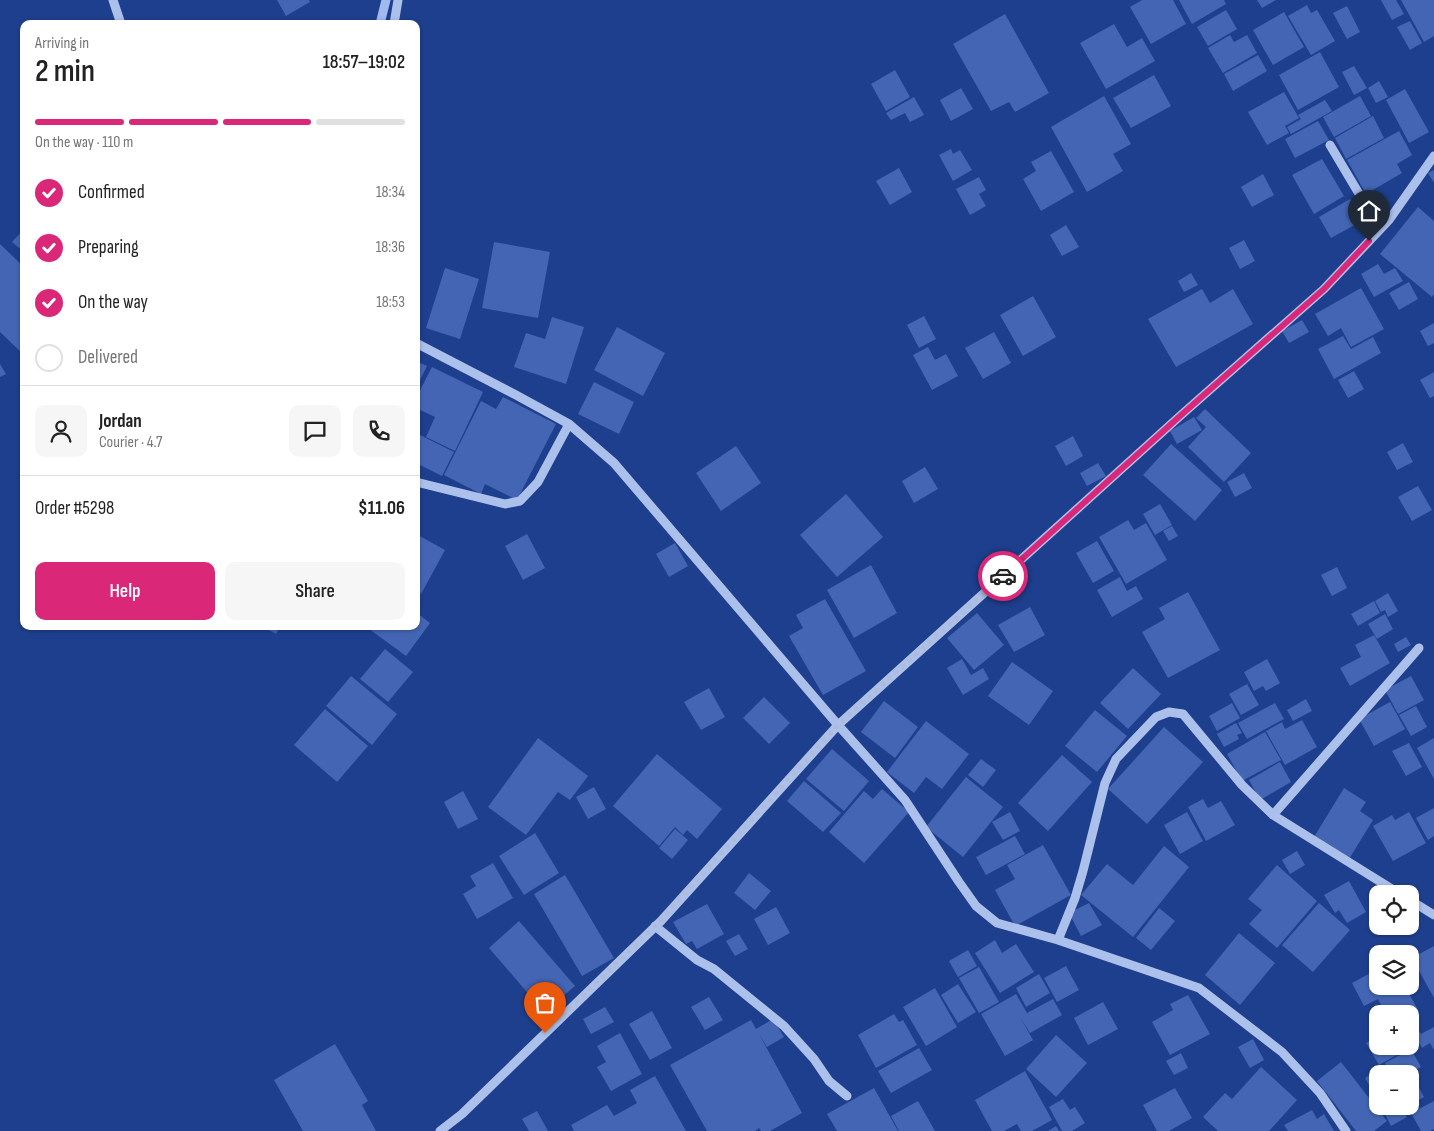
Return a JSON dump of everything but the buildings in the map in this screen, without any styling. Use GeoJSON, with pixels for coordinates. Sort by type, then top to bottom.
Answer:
{"type":"FeatureCollection","features":[{"type":"Feature","properties":{"kind":"street"},"geometry":{"type":"LineString","coordinates":[[113,0],[120,20]]}},
{"type":"Feature","properties":{"kind":"street"},"geometry":{"type":"LineString","coordinates":[[395,20],[398,0]]}},
{"type":"Feature","properties":{"kind":"street"},"geometry":{"type":"LineString","coordinates":[[1330,145],[1380,230]]}},
{"type":"Feature","properties":{"kind":"street"},"geometry":{"type":"LineString","coordinates":[[440,1131],[462,1114],[655,926],[838,725],[1180,416],[1324,289],[1389,220],[1434,156]]}},
{"type":"Feature","properties":{"kind":"street"},"geometry":{"type":"LineString","coordinates":[[420,345],[516,394],[568,424],[614,463],[838,725],[906,800],[958,882],[976,906],[997,923],[1058,940],[1198,988],[1282,1052],[1320,1093],[1346,1131]]}},
{"type":"Feature","properties":{"kind":"street"},"geometry":{"type":"LineString","coordinates":[[420,483],[505,504],[520,501],[538,482],[568,424]]}},
{"type":"Feature","properties":{"kind":"street"},"geometry":{"type":"LineString","coordinates":[[1273,815],[1419,648]]}},
{"type":"Feature","properties":{"kind":"street"},"geometry":{"type":"LineString","coordinates":[[1058,940],[1075,898],[1106,782],[1116,759],[1156,717],[1168,712],[1183,714],[1242,785],[1273,815],[1386,885]]}},
{"type":"Feature","properties":{"kind":"street"},"geometry":{"type":"LineString","coordinates":[[1419,906],[1434,915]]}},
{"type":"Feature","properties":{"kind":"street"},"geometry":{"type":"LineString","coordinates":[[655,926],[697,960],[714,969],[784,1026],[814,1059],[830,1081],[847,1096]]}},
{"type":"Feature","properties":{"kind":"waterway"},"geometry":{"type":"LineString","coordinates":[[381,20],[386,0]]}},
{"type":"Feature","properties":{"kind":"way so far"},"geometry":{"type":"LineString","coordinates":[[545,1033],[660,921],[838,725],[1003,576]]}},
{"type":"Feature","properties":{"kind":"route"},"geometry":{"type":"LineString","coordinates":[[1003,576],[1324,289],[1369,241]]}}]}
